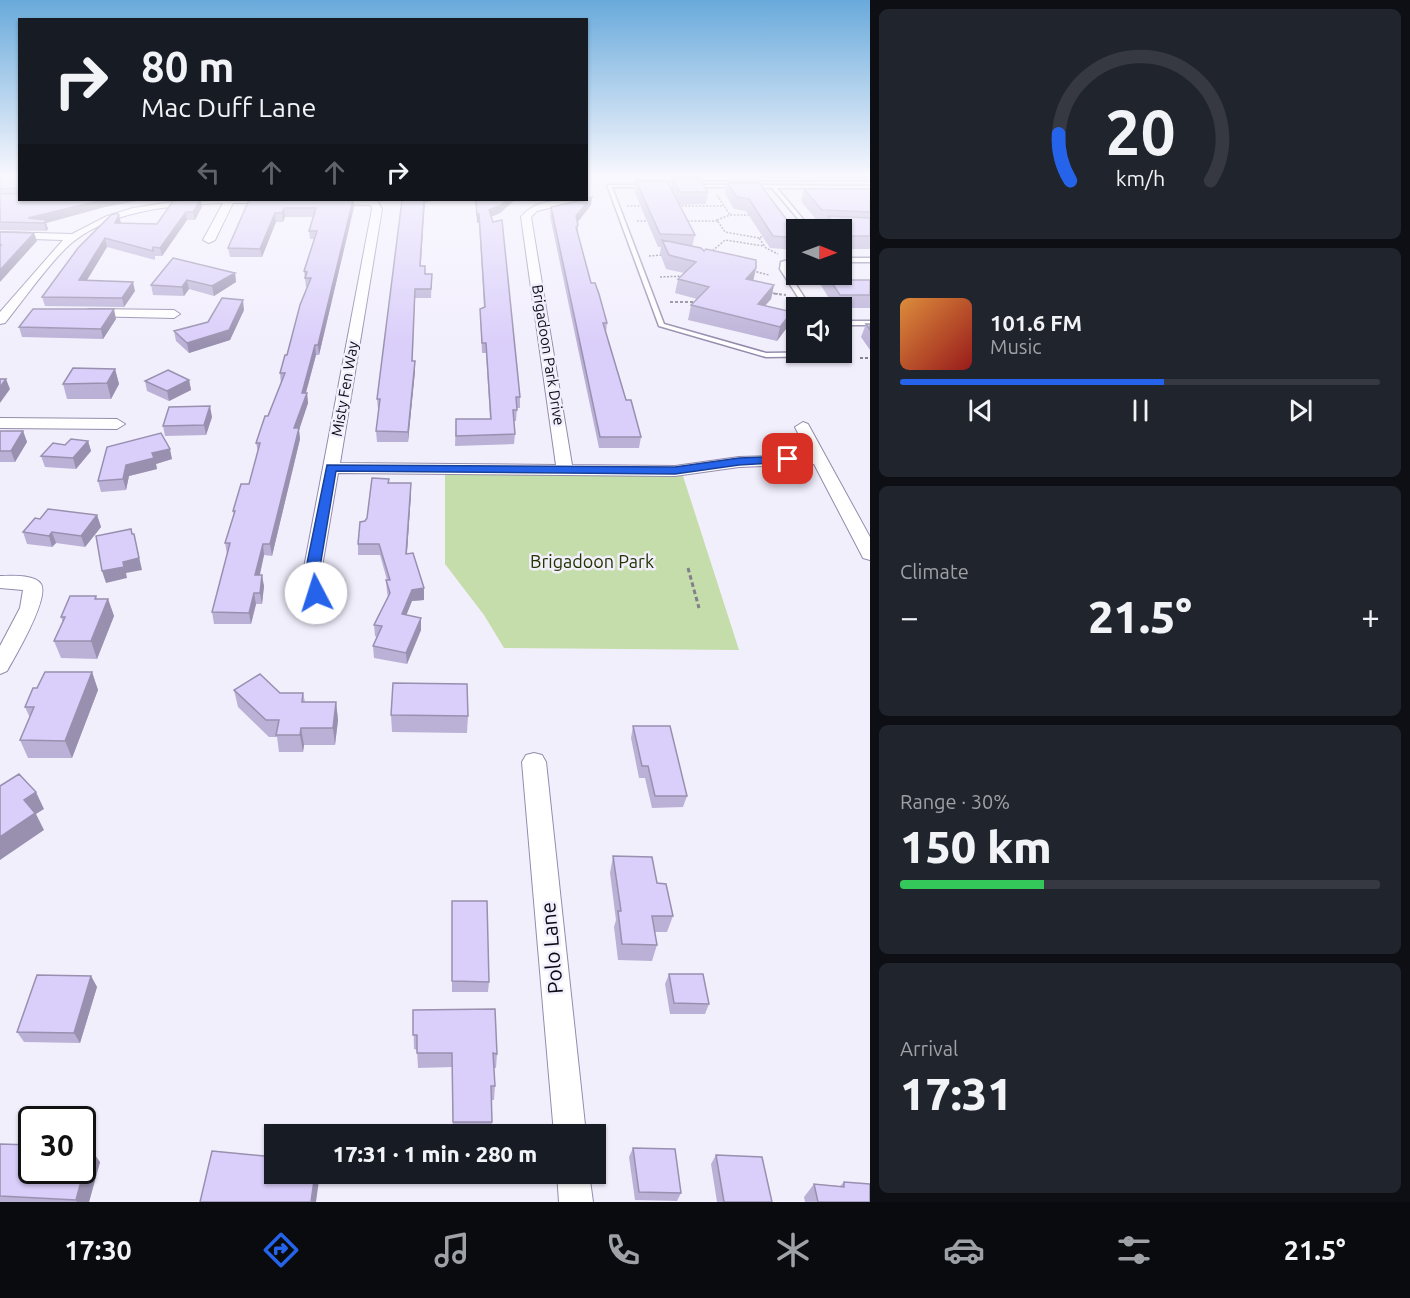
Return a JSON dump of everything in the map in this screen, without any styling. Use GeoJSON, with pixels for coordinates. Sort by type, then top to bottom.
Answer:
{"type":"FeatureCollection","features":[{"type":"Feature","properties":{"kind":"street"},"geometry":{"type":"LineString","coordinates":[[2,315],[55,253],[73,237],[81,233]]}},
{"type":"Feature","properties":{"kind":"street"},"geometry":{"type":"LineString","coordinates":[[209,240],[213,233]]}},
{"type":"Feature","properties":{"kind":"street","name":"Misty Fen Way"},"geometry":{"type":"LineString","coordinates":[[329,608],[316,593],[312,573],[373,233]]}},
{"type":"Feature","properties":{"kind":"street","name":"Brigadoon Park Drive"},"geometry":{"type":"LineString","coordinates":[[528,233],[565,470]]}},
{"type":"Feature","properties":{"kind":"street"},"geometry":{"type":"LineString","coordinates":[[0,235],[73,237]]}},
{"type":"Feature","properties":{"kind":"street"},"geometry":{"type":"LineString","coordinates":[[2,315],[22,312]]}},
{"type":"Feature","properties":{"kind":"street"},"geometry":{"type":"LineString","coordinates":[[79,313],[174,314]]}},
{"type":"Feature","properties":{"kind":"street"},"geometry":{"type":"LineString","coordinates":[[0,423],[117,424]]}},
{"type":"Feature","properties":{"kind":"street"},"geometry":{"type":"LineString","coordinates":[[803,427],[870,554]]}},
{"type":"Feature","properties":{"kind":"street"},"geometry":{"type":"LineString","coordinates":[[331,468],[675,471],[739,462],[820,459]]}},
{"type":"Feature","properties":{"kind":"street"},"geometry":{"type":"LineString","coordinates":[[0,582],[33,587],[30,608],[0,666]]}},
{"type":"Feature","properties":{"kind":"street","name":"Polo Lane"},"geometry":{"type":"LineString","coordinates":[[534,762],[569,1124]]}},
{"type":"Feature","properties":{"kind":"street"},"geometry":{"type":"LineString","coordinates":[[574,1184],[576,1202]]}},
{"type":"Feature","properties":{"kind":"lane"},"geometry":{"type":"LineString","coordinates":[[627,233],[661,325],[766,355],[786,355]]}},
{"type":"Feature","properties":{"kind":"lane"},"geometry":{"type":"LineString","coordinates":[[852,260],[870,260]]}},
{"type":"Feature","properties":{"kind":"lane"},"geometry":{"type":"LineString","coordinates":[[786,262],[783,263],[786,275]]}},
{"type":"Feature","properties":{"kind":"lane"},"geometry":{"type":"LineString","coordinates":[[852,323],[870,323]]}},
{"type":"Feature","properties":{"kind":"path"},"geometry":{"type":"LineString","coordinates":[[731,233],[759,238],[765,235]]}},
{"type":"Feature","properties":{"kind":"path"},"geometry":{"type":"LineString","coordinates":[[759,238],[764,246]]}},
{"type":"Feature","properties":{"kind":"path"},"geometry":{"type":"LineString","coordinates":[[704,258],[725,240],[764,246],[776,254]]}},
{"type":"Feature","properties":{"kind":"path"},"geometry":{"type":"LineString","coordinates":[[652,256],[663,255]]}},
{"type":"Feature","properties":{"kind":"path"},"geometry":{"type":"LineString","coordinates":[[747,270],[769,274]]}},
{"type":"Feature","properties":{"kind":"path"},"geometry":{"type":"LineString","coordinates":[[660,277],[681,275],[692,278]]}},
{"type":"Feature","properties":{"kind":"path"},"geometry":{"type":"LineString","coordinates":[[765,293],[781,295]]}},
{"type":"Feature","properties":{"kind":"path"},"geometry":{"type":"LineString","coordinates":[[670,303],[695,301],[706,304]]}},
{"type":"Feature","properties":{"kind":"path"},"geometry":{"type":"LineString","coordinates":[[860,358],[870,358]]}},
{"type":"Feature","properties":{"kind":"path"},"geometry":{"type":"LineString","coordinates":[[688,568],[699,608]]}},
{"type":"Feature","properties":{"kind":"green space","name":"Brigadoon Park"},"geometry":{"type":"Polygon","coordinates":[[[445,473],[683,476],[739,650],[504,648],[484,615],[445,564],[445,473]]]}},
{"type":"Feature","properties":{"kind":"building"},"geometry":{"type":"Polygon","coordinates":[[[0,233],[34,233],[0,270],[0,246],[2,245],[0,245],[0,233]]]}},
{"type":"Feature","properties":{"kind":"building"},"geometry":{"type":"Polygon","coordinates":[[[93,233],[171,233],[160,248],[153,247],[153,251],[105,238],[79,280],[133,282],[122,298],[42,297],[78,248],[93,233]]]}},
{"type":"Feature","properties":{"kind":"building"},"geometry":{"type":"Polygon","coordinates":[[[235,233],[267,233],[260,249],[228,248],[235,233]]]}},
{"type":"Feature","properties":{"kind":"building"},"geometry":{"type":"Polygon","coordinates":[[[316,233],[345,233],[318,345],[315,345],[302,393],[307,393],[294,428],[299,428],[270,544],[263,544],[255,575],[262,575],[260,593],[254,593],[249,613],[212,612],[230,543],[225,543],[241,484],[249,484],[260,443],[256,443],[265,416],[268,416],[285,373],[280,373],[300,305],[311,278],[305,278],[307,272],[304,271],[316,233]]]}},
{"type":"Feature","properties":{"kind":"building"},"geometry":{"type":"Polygon","coordinates":[[[398,233],[422,233],[420,266],[425,266],[425,274],[432,274],[431,289],[415,289],[412,361],[415,361],[408,432],[376,431],[380,399],[377,399],[398,233]]]}},
{"type":"Feature","properties":{"kind":"building"},"geometry":{"type":"Polygon","coordinates":[[[480,233],[503,233],[520,397],[516,397],[517,410],[513,410],[515,434],[456,436],[456,419],[491,419],[486,343],[482,343],[480,309],[485,307],[480,233]]]}},
{"type":"Feature","properties":{"kind":"building"},"geometry":{"type":"Polygon","coordinates":[[[557,233],[578,233],[591,283],[595,283],[599,294],[607,323],[603,323],[626,400],[631,400],[641,437],[600,437],[557,233]]]}},
{"type":"Feature","properties":{"kind":"building"},"geometry":{"type":"Polygon","coordinates":[[[694,233],[695,235],[660,234],[694,233]]]}},
{"type":"Feature","properties":{"kind":"building"},"geometry":{"type":"Polygon","coordinates":[[[771,233],[786,233],[786,237],[773,236],[771,233]]]}},
{"type":"Feature","properties":{"kind":"building"},"geometry":{"type":"Polygon","coordinates":[[[852,233],[870,233],[870,236],[852,236],[852,233]]]}},
{"type":"Feature","properties":{"kind":"building"},"geometry":{"type":"Polygon","coordinates":[[[662,240],[701,248],[704,251],[706,249],[756,260],[756,268],[746,279],[774,285],[758,304],[786,311],[786,320],[780,327],[691,305],[709,287],[678,279],[696,262],[669,255],[662,240]]]}},
{"type":"Feature","properties":{"kind":"building"},"geometry":{"type":"Polygon","coordinates":[[[173,258],[235,273],[212,286],[187,280],[182,287],[151,285],[173,258]]]}},
{"type":"Feature","properties":{"kind":"building"},"geometry":{"type":"Polygon","coordinates":[[[852,280],[870,280],[870,295],[840,295],[833,285],[852,285],[852,280]]]}},
{"type":"Feature","properties":{"kind":"building"},"geometry":{"type":"Polygon","coordinates":[[[222,298],[243,300],[229,330],[187,343],[174,331],[208,322],[222,298]]]}},
{"type":"Feature","properties":{"kind":"building"},"geometry":{"type":"Polygon","coordinates":[[[33,309],[114,309],[101,329],[19,327],[33,309]]]}},
{"type":"Feature","properties":{"kind":"building"},"geometry":{"type":"Polygon","coordinates":[[[73,368],[115,369],[107,383],[63,384],[73,368]]]}},
{"type":"Feature","properties":{"kind":"building"},"geometry":{"type":"Polygon","coordinates":[[[168,370],[189,380],[167,391],[145,381],[168,370]]]}},
{"type":"Feature","properties":{"kind":"building"},"geometry":{"type":"Polygon","coordinates":[[[0,379],[6,379],[0,387],[0,379]]]}},
{"type":"Feature","properties":{"kind":"building"},"geometry":{"type":"Polygon","coordinates":[[[210,406],[204,425],[163,426],[169,407],[210,406]]]}},
{"type":"Feature","properties":{"kind":"building"},"geometry":{"type":"Polygon","coordinates":[[[0,431],[23,431],[11,451],[0,451],[0,431]]]}},
{"type":"Feature","properties":{"kind":"building"},"geometry":{"type":"Polygon","coordinates":[[[161,433],[170,449],[152,453],[154,458],[126,465],[123,479],[98,481],[107,447],[161,433]]]}},
{"type":"Feature","properties":{"kind":"building"},"geometry":{"type":"Polygon","coordinates":[[[71,439],[88,441],[73,458],[41,456],[53,443],[65,445],[71,439]]]}},
{"type":"Feature","properties":{"kind":"building"},"geometry":{"type":"Polygon","coordinates":[[[372,478],[389,479],[388,483],[411,483],[406,554],[413,553],[424,588],[412,590],[402,614],[421,618],[406,653],[373,646],[382,626],[374,625],[390,593],[386,580],[390,580],[379,544],[358,544],[360,522],[367,518],[372,478]]]}},
{"type":"Feature","properties":{"kind":"building"},"geometry":{"type":"Polygon","coordinates":[[[48,509],[97,515],[81,536],[52,532],[49,536],[23,532],[35,518],[40,519],[48,509]]]}},
{"type":"Feature","properties":{"kind":"building"},"geometry":{"type":"Polygon","coordinates":[[[131,529],[139,558],[123,562],[124,567],[102,571],[96,536],[131,529]]]}},
{"type":"Feature","properties":{"kind":"building"},"geometry":{"type":"Polygon","coordinates":[[[70,596],[96,596],[95,599],[108,599],[91,641],[54,641],[65,617],[61,617],[70,596]]]}},
{"type":"Feature","properties":{"kind":"building"},"geometry":{"type":"Polygon","coordinates":[[[45,672],[92,672],[65,741],[20,740],[34,707],[25,707],[33,688],[37,688],[45,672]]]}},
{"type":"Feature","properties":{"kind":"building"},"geometry":{"type":"Polygon","coordinates":[[[260,674],[280,693],[303,693],[302,702],[336,702],[333,728],[301,728],[300,735],[276,735],[279,720],[266,720],[234,690],[260,674]]]}},
{"type":"Feature","properties":{"kind":"building"},"geometry":{"type":"Polygon","coordinates":[[[393,683],[467,684],[468,716],[391,715],[393,683]]]}},
{"type":"Feature","properties":{"kind":"building"},"geometry":{"type":"Polygon","coordinates":[[[633,726],[670,726],[687,796],[655,796],[648,766],[642,766],[633,726]]]}},
{"type":"Feature","properties":{"kind":"building"},"geometry":{"type":"Polygon","coordinates":[[[19,774],[36,792],[24,800],[35,813],[0,837],[0,786],[19,774]]]}},
{"type":"Feature","properties":{"kind":"building"},"geometry":{"type":"Polygon","coordinates":[[[613,856],[652,857],[657,883],[666,884],[673,916],[652,916],[657,945],[622,944],[618,911],[621,911],[613,856]]]}},
{"type":"Feature","properties":{"kind":"building"},"geometry":{"type":"Polygon","coordinates":[[[452,901],[487,901],[489,982],[452,981],[452,901]]]}},
{"type":"Feature","properties":{"kind":"building"},"geometry":{"type":"Polygon","coordinates":[[[669,974],[703,974],[709,1004],[674,1003],[669,974]]]}},
{"type":"Feature","properties":{"kind":"building"},"geometry":{"type":"Polygon","coordinates":[[[37,975],[91,976],[74,1033],[17,1032],[37,975]]]}},
{"type":"Feature","properties":{"kind":"building"},"geometry":{"type":"Polygon","coordinates":[[[495,1009],[497,1054],[493,1053],[495,1086],[491,1086],[492,1122],[453,1122],[452,1053],[417,1053],[417,1035],[413,1035],[413,1010],[495,1009]]]}},
{"type":"Feature","properties":{"kind":"building"},"geometry":{"type":"Polygon","coordinates":[[[0,1144],[18,1145],[18,1184],[80,1184],[76,1200],[0,1196],[0,1144]]]}},
{"type":"Feature","properties":{"kind":"building"},"geometry":{"type":"Polygon","coordinates":[[[633,1148],[675,1149],[681,1193],[639,1192],[633,1148]]]}},
{"type":"Feature","properties":{"kind":"building"},"geometry":{"type":"Polygon","coordinates":[[[212,1151],[264,1156],[264,1184],[313,1184],[311,1202],[200,1202],[212,1151]]]}},
{"type":"Feature","properties":{"kind":"building"},"geometry":{"type":"Polygon","coordinates":[[[716,1155],[762,1157],[772,1202],[724,1202],[716,1155]]]}},
{"type":"Feature","properties":{"kind":"building"},"geometry":{"type":"Polygon","coordinates":[[[844,1182],[870,1184],[870,1202],[818,1202],[814,1184],[844,1187],[844,1182]]]}},
{"type":"Feature","properties":{"kind":"route"},"geometry":{"type":"LineString","coordinates":[[316,593],[312,573],[331,468],[675,471],[739,462],[788,459]]}}]}
